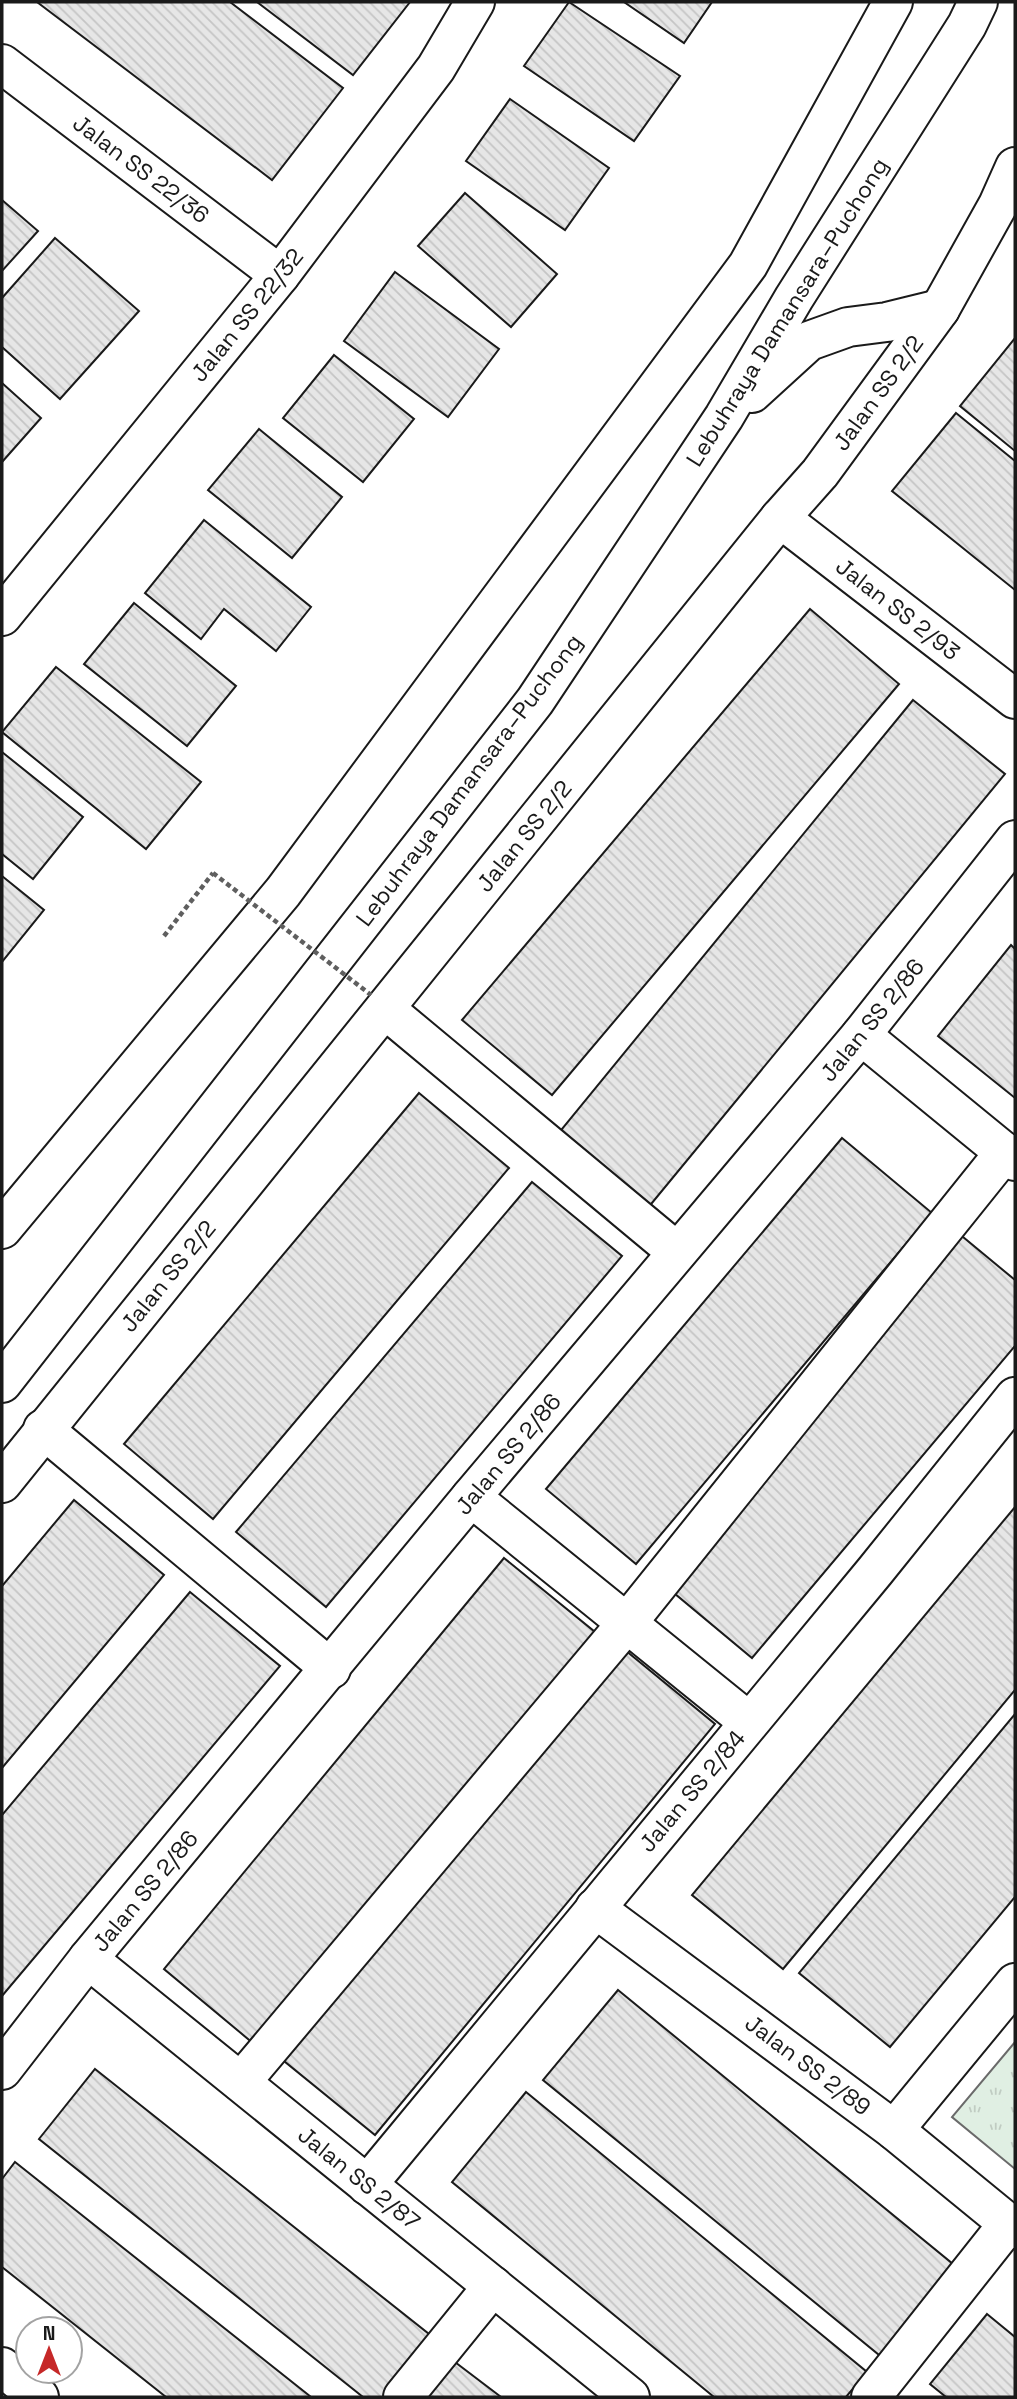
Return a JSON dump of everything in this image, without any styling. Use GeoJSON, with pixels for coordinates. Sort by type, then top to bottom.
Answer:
{"type":"FeatureCollection","features":[{"type":"Feature","properties":{"kind":"main road","name":"Jalan SS 22/32"},"geometry":{"type":"LineString","coordinates":[[2,616],[280,275],[436,68],[475,2]]}},
{"type":"Feature","properties":{"kind":"main road"},"geometry":{"type":"LineString","coordinates":[[2,1229],[283,892],[748,265],[893,2]]}},
{"type":"Feature","properties":{"kind":"main road","name":"Lebuhraya Damansara–Puchong"},"geometry":{"type":"LineString","coordinates":[[2,1383],[535,701],[724,418],[794,298],[967,25],[978,2]]}},
{"type":"Feature","properties":{"kind":"main road","name":"Jalan SS 22/36"},"geometry":{"type":"LineString","coordinates":[[2,64],[280,275]]}},
{"type":"Feature","properties":{"kind":"main road","name":"Jalan SS 2/2"},"geometry":{"type":"LineString","coordinates":[[2,1483],[378,1002],[820,473],[1007,212],[1015,167]]}},
{"type":"Feature","properties":{"kind":"main road"},"geometry":{"type":"LineString","coordinates":[[724,418],[809,341],[848,327],[887,322],[940,309]]}},
{"type":"Feature","properties":{"kind":"main road","name":"Jalan SS 2/93"},"geometry":{"type":"LineString","coordinates":[[780,518],[1015,699]]}},
{"type":"Feature","properties":{"kind":"main road","name":"Jalan SS 2/86"},"geometry":{"type":"LineString","coordinates":[[2,2070],[89,1959],[471,1497],[861,1035],[1015,841]]}},
{"type":"Feature","properties":{"kind":"main road"},"geometry":{"type":"LineString","coordinates":[[378,1002],[677,1252]]}},
{"type":"Feature","properties":{"kind":"main road"},"geometry":{"type":"LineString","coordinates":[[241,2082],[627,1623],[1010,1156],[861,1035]]}},
{"type":"Feature","properties":{"kind":"main road","name":"Jalan SS 2/84"},"geometry":{"type":"LineString","coordinates":[[368,2185],[1015,1396]]}},
{"type":"Feature","properties":{"kind":"main road"},"geometry":{"type":"LineString","coordinates":[[43,1430],[331,1669]]}},
{"type":"Feature","properties":{"kind":"main road"},"geometry":{"type":"LineString","coordinates":[[471,1497],[749,1722]]}},
{"type":"Feature","properties":{"kind":"main road","name":"Jalan SS 2/89"},"geometry":{"type":"LineString","coordinates":[[595,1908],[894,2130],[1012,2226]]}},
{"type":"Feature","properties":{"kind":"main road","name":"Jalan SS 2/87"},"geometry":{"type":"LineString","coordinates":[[89,1959],[630,2397]]}},
{"type":"Feature","properties":{"kind":"main road"},"geometry":{"type":"LineString","coordinates":[[894,2130],[1015,1983]]}},
{"type":"Feature","properties":{"kind":"main road"},"geometry":{"type":"LineString","coordinates":[[871,2397],[1012,2226]]}},
{"type":"Feature","properties":{"kind":"main road"},"geometry":{"type":"LineString","coordinates":[[403,2397],[493,2286]]}},
{"type":"Feature","properties":{"kind":"main road"},"geometry":{"type":"LineString","coordinates":[[2,2367],[39,2397]]}},
{"type":"Feature","properties":{"kind":"path"},"geometry":{"type":"LineString","coordinates":[[164,936],[213,873],[378,1002]]}},
{"type":"Feature","properties":{"kind":"green space"},"geometry":{"type":"Polygon","coordinates":[[[1015,2042],[1015,2169],[952,2117],[1015,2042]]]}},
{"type":"Feature","properties":{"kind":"building"},"geometry":{"type":"Polygon","coordinates":[[[37,2],[230,2],[343,88],[272,180],[37,2]]]}},
{"type":"Feature","properties":{"kind":"building"},"geometry":{"type":"Polygon","coordinates":[[[257,2],[410,2],[353,75],[257,2]]]}},
{"type":"Feature","properties":{"kind":"building"},"geometry":{"type":"Polygon","coordinates":[[[569,2],[680,76],[634,141],[524,66],[569,2]]]}},
{"type":"Feature","properties":{"kind":"building"},"geometry":{"type":"Polygon","coordinates":[[[624,2],[712,2],[684,43],[624,2]]]}},
{"type":"Feature","properties":{"kind":"building"},"geometry":{"type":"Polygon","coordinates":[[[510,99],[609,168],[565,230],[466,161],[510,99]]]}},
{"type":"Feature","properties":{"kind":"building"},"geometry":{"type":"Polygon","coordinates":[[[465,193],[557,274],[511,327],[418,246],[465,193]]]}},
{"type":"Feature","properties":{"kind":"building"},"geometry":{"type":"Polygon","coordinates":[[[2,200],[38,231],[2,271],[2,200]]]}},
{"type":"Feature","properties":{"kind":"building"},"geometry":{"type":"Polygon","coordinates":[[[55,238],[139,311],[60,399],[2,347],[2,298],[55,238]]]}},
{"type":"Feature","properties":{"kind":"building"},"geometry":{"type":"Polygon","coordinates":[[[395,272],[499,349],[448,417],[344,341],[395,272]]]}},
{"type":"Feature","properties":{"kind":"building"},"geometry":{"type":"Polygon","coordinates":[[[1015,338],[1015,451],[960,406],[1015,338]]]}},
{"type":"Feature","properties":{"kind":"building"},"geometry":{"type":"Polygon","coordinates":[[[334,355],[414,419],[363,482],[283,418],[334,355]]]}},
{"type":"Feature","properties":{"kind":"building"},"geometry":{"type":"Polygon","coordinates":[[[2,383],[41,418],[2,462],[2,383]]]}},
{"type":"Feature","properties":{"kind":"building"},"geometry":{"type":"Polygon","coordinates":[[[956,413],[1015,461],[1015,590],[892,491],[956,413]]]}},
{"type":"Feature","properties":{"kind":"building"},"geometry":{"type":"Polygon","coordinates":[[[259,429],[342,497],[292,558],[208,490],[259,429]]]}},
{"type":"Feature","properties":{"kind":"building"},"geometry":{"type":"Polygon","coordinates":[[[204,520],[311,607],[276,651],[224,609],[201,639],[145,593],[204,520]]]}},
{"type":"Feature","properties":{"kind":"building"},"geometry":{"type":"Polygon","coordinates":[[[134,603],[236,686],[187,746],[84,664],[134,603]]]}},
{"type":"Feature","properties":{"kind":"building"},"geometry":{"type":"Polygon","coordinates":[[[810,609],[899,684],[552,1095],[462,1020],[810,609]]]}},
{"type":"Feature","properties":{"kind":"building"},"geometry":{"type":"Polygon","coordinates":[[[56,667],[201,782],[146,849],[2,732],[56,667]]]}},
{"type":"Feature","properties":{"kind":"building"},"geometry":{"type":"Polygon","coordinates":[[[913,700],[1005,774],[647,1209],[557,1135],[913,700]]]}},
{"type":"Feature","properties":{"kind":"building"},"geometry":{"type":"Polygon","coordinates":[[[2,752],[83,817],[33,879],[2,854],[2,752]]]}},
{"type":"Feature","properties":{"kind":"building"},"geometry":{"type":"Polygon","coordinates":[[[2,876],[44,910],[2,962],[2,876]]]}},
{"type":"Feature","properties":{"kind":"building"},"geometry":{"type":"Polygon","coordinates":[[[1011,945],[1015,949],[1015,1098],[938,1036],[1011,945]]]}},
{"type":"Feature","properties":{"kind":"building"},"geometry":{"type":"Polygon","coordinates":[[[419,1093],[509,1168],[213,1519],[124,1444],[419,1093]]]}},
{"type":"Feature","properties":{"kind":"building"},"geometry":{"type":"Polygon","coordinates":[[[842,1138],[932,1213],[636,1564],[546,1489],[842,1138]]]}},
{"type":"Feature","properties":{"kind":"building"},"geometry":{"type":"Polygon","coordinates":[[[532,1182],[622,1256],[326,1607],[236,1532],[532,1182]]]}},
{"type":"Feature","properties":{"kind":"building"},"geometry":{"type":"Polygon","coordinates":[[[957,1232],[1015,1280],[1015,1346],[752,1658],[662,1583],[957,1232]]]}},
{"type":"Feature","properties":{"kind":"building"},"geometry":{"type":"Polygon","coordinates":[[[74,1500],[164,1575],[2,1768],[2,1586],[74,1500]]]}},
{"type":"Feature","properties":{"kind":"building"},"geometry":{"type":"Polygon","coordinates":[[[1015,1507],[1015,1690],[783,1969],[692,1895],[1015,1507]]]}},
{"type":"Feature","properties":{"kind":"building"},"geometry":{"type":"Polygon","coordinates":[[[504,1558],[595,1632],[254,2044],[164,1969],[504,1558]]]}},
{"type":"Feature","properties":{"kind":"building"},"geometry":{"type":"Polygon","coordinates":[[[190,1592],[280,1666],[2,1996],[2,1815],[190,1592]]]}},
{"type":"Feature","properties":{"kind":"building"},"geometry":{"type":"Polygon","coordinates":[[[625,1650],[715,1724],[375,2135],[284,2061],[625,1650]]]}},
{"type":"Feature","properties":{"kind":"building"},"geometry":{"type":"Polygon","coordinates":[[[1015,1714],[1015,1897],[890,2047],[799,1973],[1015,1714]]]}},
{"type":"Feature","properties":{"kind":"building"},"geometry":{"type":"Polygon","coordinates":[[[618,1990],[959,2269],[884,2359],[543,2080],[618,1990]]]}},
{"type":"Feature","properties":{"kind":"building"},"geometry":{"type":"Polygon","coordinates":[[[95,2069],[434,2338],[387,2397],[363,2397],[39,2139],[95,2069]]]}},
{"type":"Feature","properties":{"kind":"building"},"geometry":{"type":"Polygon","coordinates":[[[526,2092],[867,2372],[846,2397],[714,2397],[452,2182],[526,2092]]]}},
{"type":"Feature","properties":{"kind":"building"},"geometry":{"type":"Polygon","coordinates":[[[15,2162],[311,2397],[166,2397],[84,2332],[84,2315],[63,2315],[2,2267],[2,2179],[15,2162]]]}},
{"type":"Feature","properties":{"kind":"building"},"geometry":{"type":"Polygon","coordinates":[[[987,2314],[1015,2337],[1015,2397],[946,2397],[930,2384],[987,2314]]]}},
{"type":"Feature","properties":{"kind":"building"},"geometry":{"type":"Polygon","coordinates":[[[447,2356],[501,2397],[415,2397],[447,2356]]]}}]}
